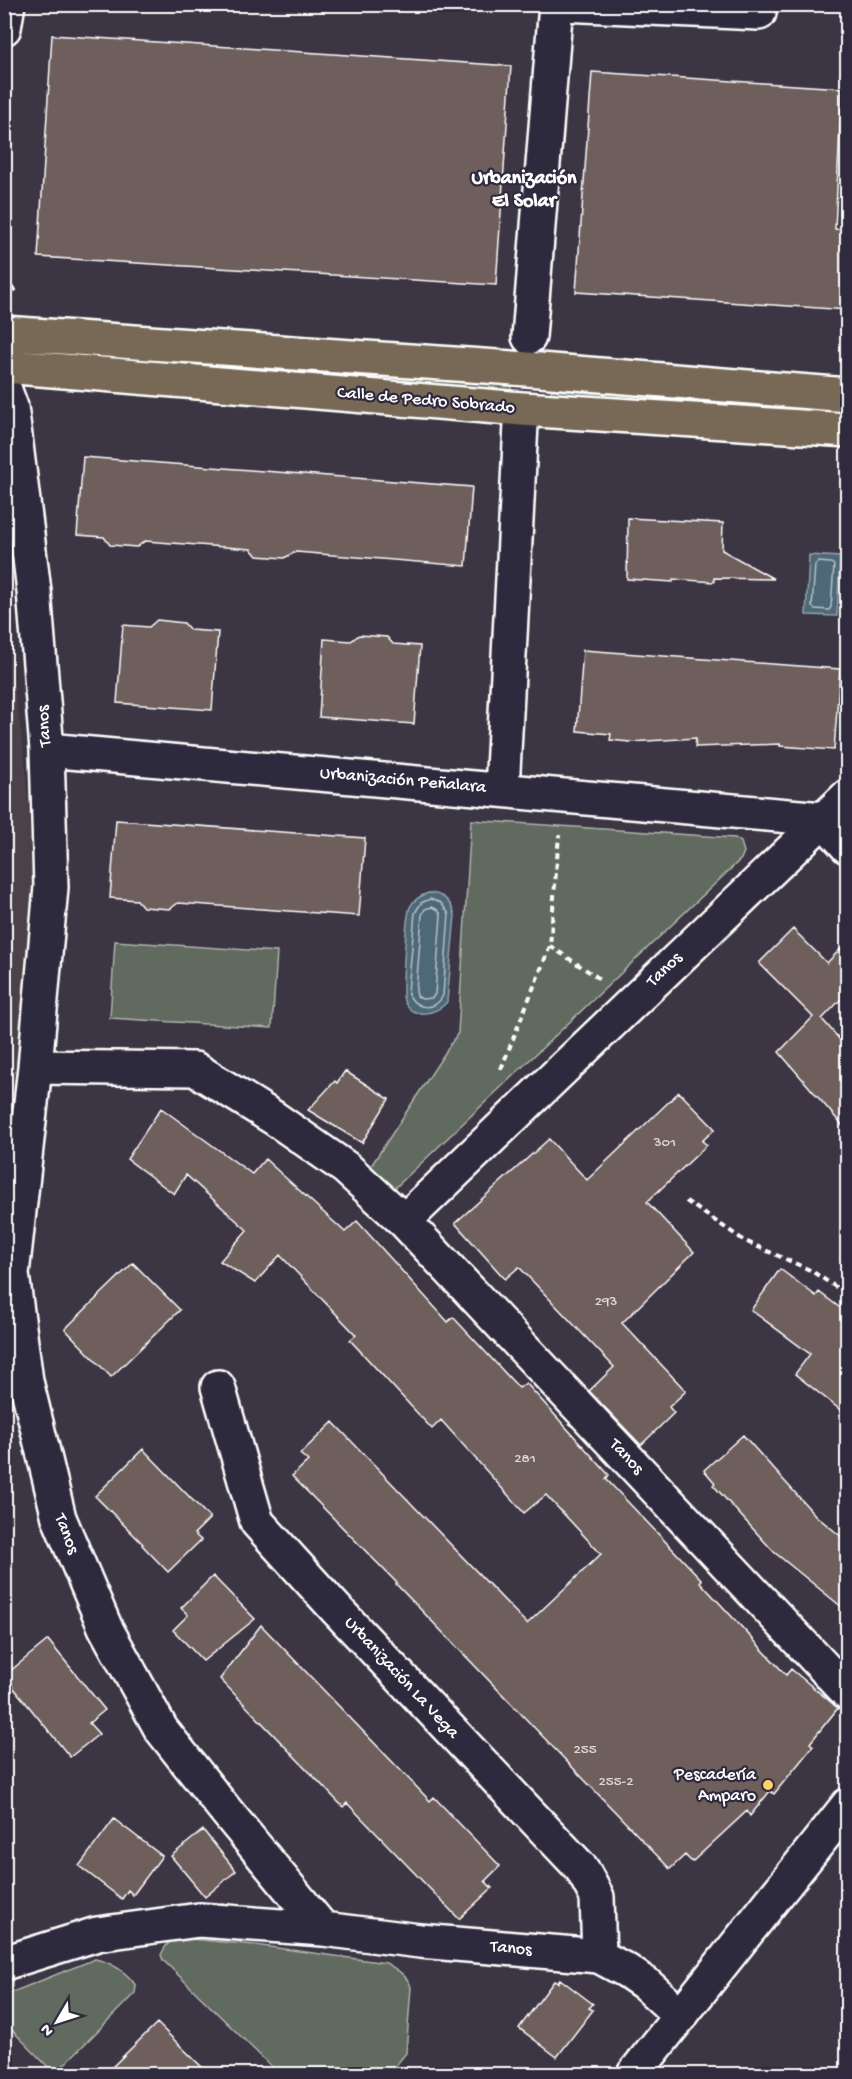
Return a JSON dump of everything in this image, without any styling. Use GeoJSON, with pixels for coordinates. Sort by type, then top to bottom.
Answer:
{"type":"FeatureCollection","features":[{"type":"Feature","properties":{"kind":"main road","name":"Calle de Pedro Sobrado"},"geometry":{"type":"LineString","coordinates":[[4,333],[526,369],[848,395]]}},
{"type":"Feature","properties":{"kind":"main road","name":"Calle de Pedro Sobrado"},"geometry":{"type":"LineString","coordinates":[[4,366],[522,409],[848,430]]}},
{"type":"Feature","properties":{"kind":"street"},"geometry":{"type":"LineString","coordinates":[[4,28],[8,4]]}},
{"type":"Feature","properties":{"kind":"street"},"geometry":{"type":"LineString","coordinates":[[529,337],[556,4]]}},
{"type":"Feature","properties":{"kind":"street"},"geometry":{"type":"LineString","coordinates":[[562,4],[759,13]]}},
{"type":"Feature","properties":{"kind":"street","name":"Tanos"},"geometry":{"type":"LineString","coordinates":[[4,388],[11,407],[34,591],[47,750],[51,887],[35,1067],[12,1274],[26,1381],[58,1518],[105,1628],[161,1729],[322,1929]]}},
{"type":"Feature","properties":{"kind":"street","name":"Urbanización Peñalara"},"geometry":{"type":"LineString","coordinates":[[47,750],[502,790],[521,424]]}},
{"type":"Feature","properties":{"kind":"street"},"geometry":{"type":"LineString","coordinates":[[502,790],[823,819],[848,847]]}},
{"type":"Feature","properties":{"kind":"street","name":"Tanos"},"geometry":{"type":"LineString","coordinates":[[404,1221],[848,796]]}},
{"type":"Feature","properties":{"kind":"street","name":"Tanos"},"geometry":{"type":"LineString","coordinates":[[35,1067],[195,1069],[274,1118],[346,1168],[404,1221],[848,1694]]}},
{"type":"Feature","properties":{"kind":"street","name":"Urbanización La Vega"},"geometry":{"type":"LineString","coordinates":[[218,1387],[257,1522],[336,1609],[582,1869],[597,1897],[599,1956]]}},
{"type":"Feature","properties":{"kind":"street"},"geometry":{"type":"LineString","coordinates":[[634,2074],[848,1805]]}},
{"type":"Feature","properties":{"kind":"street","name":"Tanos"},"geometry":{"type":"LineString","coordinates":[[4,1963],[97,1934],[199,1920],[322,1929],[420,1941],[599,1956],[646,1984],[681,2016]]}},
{"type":"Feature","properties":{"kind":"path"},"geometry":{"type":"LineString","coordinates":[[507,1122],[489,1098],[550,946],[562,795]]}},
{"type":"Feature","properties":{"kind":"path"},"geometry":{"type":"LineString","coordinates":[[550,946],[634,1001]]}},
{"type":"Feature","properties":{"kind":"path"},"geometry":{"type":"LineString","coordinates":[[686,1201],[744,1241],[810,1270],[848,1295]]}},
{"type":"Feature","properties":{"kind":"shaded area"},"geometry":{"type":"Polygon","coordinates":[[[5,622],[26,769],[32,881],[29,977],[5,1202],[5,622]]]}},
{"type":"Feature","properties":{"kind":"green space"},"geometry":{"type":"Polygon","coordinates":[[[34,352],[511,386],[511,394],[34,352]]]}},
{"type":"Feature","properties":{"kind":"green space"},"geometry":{"type":"Polygon","coordinates":[[[551,390],[847,411],[847,417],[552,398],[551,390]]]}},
{"type":"Feature","properties":{"kind":"green space"},"geometry":{"type":"Polygon","coordinates":[[[471,820],[735,838],[741,842],[744,852],[741,859],[394,1189],[371,1166],[458,1033],[471,820]]]}},
{"type":"Feature","properties":{"kind":"green space"},"geometry":{"type":"Polygon","coordinates":[[[115,941],[277,952],[272,1028],[110,1018],[115,941]]]}},
{"type":"Feature","properties":{"kind":"green space"},"geometry":{"type":"Polygon","coordinates":[[[180,1938],[255,1945],[386,1963],[398,1970],[411,1987],[406,2053],[389,2074],[279,2074],[163,1960],[161,1955],[166,1946],[180,1938]]]}},
{"type":"Feature","properties":{"kind":"green space"},"geometry":{"type":"Polygon","coordinates":[[[95,1959],[113,1965],[123,1972],[136,1986],[135,1993],[55,2074],[5,2023],[5,1995],[95,1959]]]}},
{"type":"Feature","properties":{"kind":"water"},"geometry":{"type":"Polygon","coordinates":[[[809,555],[840,557],[837,616],[806,615],[809,555]]]}},
{"type":"Feature","properties":{"kind":"water"},"geometry":{"type":"Polygon","coordinates":[[[428,893],[438,894],[445,899],[455,915],[447,1002],[437,1010],[418,1013],[408,1007],[404,1001],[408,913],[416,900],[428,893]]]}},
{"type":"Feature","properties":{"kind":"building"},"geometry":{"type":"Polygon","coordinates":[[[52,35],[511,66],[496,285],[38,257],[52,35]]]}},
{"type":"Feature","properties":{"kind":"building"},"geometry":{"type":"Polygon","coordinates":[[[592,72],[842,88],[835,229],[848,230],[848,310],[576,292],[592,72]]]}},
{"type":"Feature","properties":{"kind":"building"},"geometry":{"type":"Polygon","coordinates":[[[83,457],[472,487],[466,566],[296,552],[284,558],[257,556],[251,549],[145,541],[137,547],[110,545],[104,537],[77,535],[83,457]]]}},
{"type":"Feature","properties":{"kind":"building"},"geometry":{"type":"Polygon","coordinates":[[[628,518],[723,523],[722,550],[774,579],[714,578],[714,582],[673,579],[673,582],[627,579],[628,518]]]}},
{"type":"Feature","properties":{"kind":"building"},"geometry":{"type":"Polygon","coordinates":[[[157,620],[184,623],[190,630],[218,632],[212,710],[117,703],[123,625],[149,627],[157,620]]]}},
{"type":"Feature","properties":{"kind":"building"},"geometry":{"type":"Polygon","coordinates":[[[359,635],[387,637],[393,644],[420,646],[414,724],[319,717],[324,639],[351,641],[359,635]]]}},
{"type":"Feature","properties":{"kind":"building"},"geometry":{"type":"Polygon","coordinates":[[[583,650],[840,669],[834,750],[780,746],[780,744],[695,747],[696,738],[630,742],[610,740],[611,734],[577,731],[583,650]]]}},
{"type":"Feature","properties":{"kind":"building"},"geometry":{"type":"Polygon","coordinates":[[[116,820],[365,838],[359,916],[178,903],[170,909],[143,907],[137,900],[110,898],[116,820]]]}},
{"type":"Feature","properties":{"kind":"building"},"geometry":{"type":"Polygon","coordinates":[[[793,929],[827,963],[848,941],[848,992],[822,1019],[848,1049],[848,1132],[779,1052],[813,1017],[759,963],[793,929]]]}},
{"type":"Feature","properties":{"kind":"building"},"geometry":{"type":"Polygon","coordinates":[[[345,1071],[389,1099],[362,1143],[308,1110],[335,1081],[337,1083],[345,1071]]]}},
{"type":"Feature","properties":{"kind":"building"},"geometry":{"type":"Polygon","coordinates":[[[679,1092],[715,1129],[702,1141],[707,1145],[647,1202],[694,1252],[622,1323],[686,1391],[669,1407],[674,1413],[641,1445],[589,1391],[614,1367],[519,1267],[505,1279],[455,1223],[549,1139],[587,1180],[679,1092]]]}},
{"type":"Feature","properties":{"kind":"building"},"geometry":{"type":"Polygon","coordinates":[[[161,1108],[252,1174],[265,1159],[345,1232],[357,1221],[448,1322],[453,1317],[519,1388],[526,1383],[609,1475],[606,1479],[702,1580],[700,1582],[786,1675],[791,1669],[838,1708],[810,1743],[813,1746],[774,1794],[770,1791],[750,1816],[747,1811],[692,1862],[685,1855],[670,1869],[292,1476],[308,1461],[300,1454],[333,1422],[527,1624],[601,1554],[546,1495],[524,1513],[441,1420],[432,1429],[350,1340],[356,1335],[280,1255],[255,1283],[220,1261],[247,1230],[186,1175],[174,1194],[127,1159],[161,1108]]]}},
{"type":"Feature","properties":{"kind":"building"},"geometry":{"type":"Polygon","coordinates":[[[133,1263],[180,1310],[111,1377],[65,1329],[133,1263]]]}},
{"type":"Feature","properties":{"kind":"building"},"geometry":{"type":"Polygon","coordinates":[[[780,1269],[816,1296],[819,1292],[843,1310],[848,1303],[848,1416],[795,1374],[810,1354],[751,1310],[780,1269]]]}},
{"type":"Feature","properties":{"kind":"building"},"geometry":{"type":"Polygon","coordinates":[[[743,1435],[816,1516],[848,1542],[848,1612],[774,1552],[713,1485],[715,1483],[704,1470],[743,1435]]]}},
{"type":"Feature","properties":{"kind":"building"},"geometry":{"type":"Polygon","coordinates":[[[143,1449],[210,1518],[194,1534],[201,1540],[168,1572],[95,1496],[143,1449]]]}},
{"type":"Feature","properties":{"kind":"building"},"geometry":{"type":"Polygon","coordinates":[[[213,1576],[255,1619],[203,1661],[173,1630],[188,1615],[181,1608],[213,1576]]]}},
{"type":"Feature","properties":{"kind":"building"},"geometry":{"type":"Polygon","coordinates":[[[261,1625],[430,1801],[434,1797],[500,1866],[485,1881],[492,1888],[459,1919],[347,1803],[343,1807],[220,1679],[261,1625]]]}},
{"type":"Feature","properties":{"kind":"building"},"geometry":{"type":"Polygon","coordinates":[[[48,1640],[105,1710],[89,1723],[99,1734],[70,1757],[4,1676],[48,1640]]]}},
{"type":"Feature","properties":{"kind":"building"},"geometry":{"type":"Polygon","coordinates":[[[114,1819],[162,1856],[133,1895],[128,1890],[122,1899],[79,1866],[114,1819]]]}},
{"type":"Feature","properties":{"kind":"building"},"geometry":{"type":"Polygon","coordinates":[[[203,1830],[236,1871],[205,1897],[171,1856],[203,1830]]]}},
{"type":"Feature","properties":{"kind":"building"},"geometry":{"type":"Polygon","coordinates":[[[560,1979],[593,2004],[589,2008],[593,2010],[557,2057],[519,2028],[554,1981],[558,1983],[560,1979]]]}},
{"type":"Feature","properties":{"kind":"building"},"geometry":{"type":"Polygon","coordinates":[[[157,2023],[209,2074],[105,2074],[157,2023]]]}},
{"type":"Feature","properties":{"kind":"place","name":"Pescadería Amparo"},"geometry":{"type":"Point","coordinates":[768,1785]}},
{"type":"Feature","properties":{"kind":"district","name":"Urbanización El Solar"},"geometry":{"type":"Point","coordinates":[524,190]}}]}
